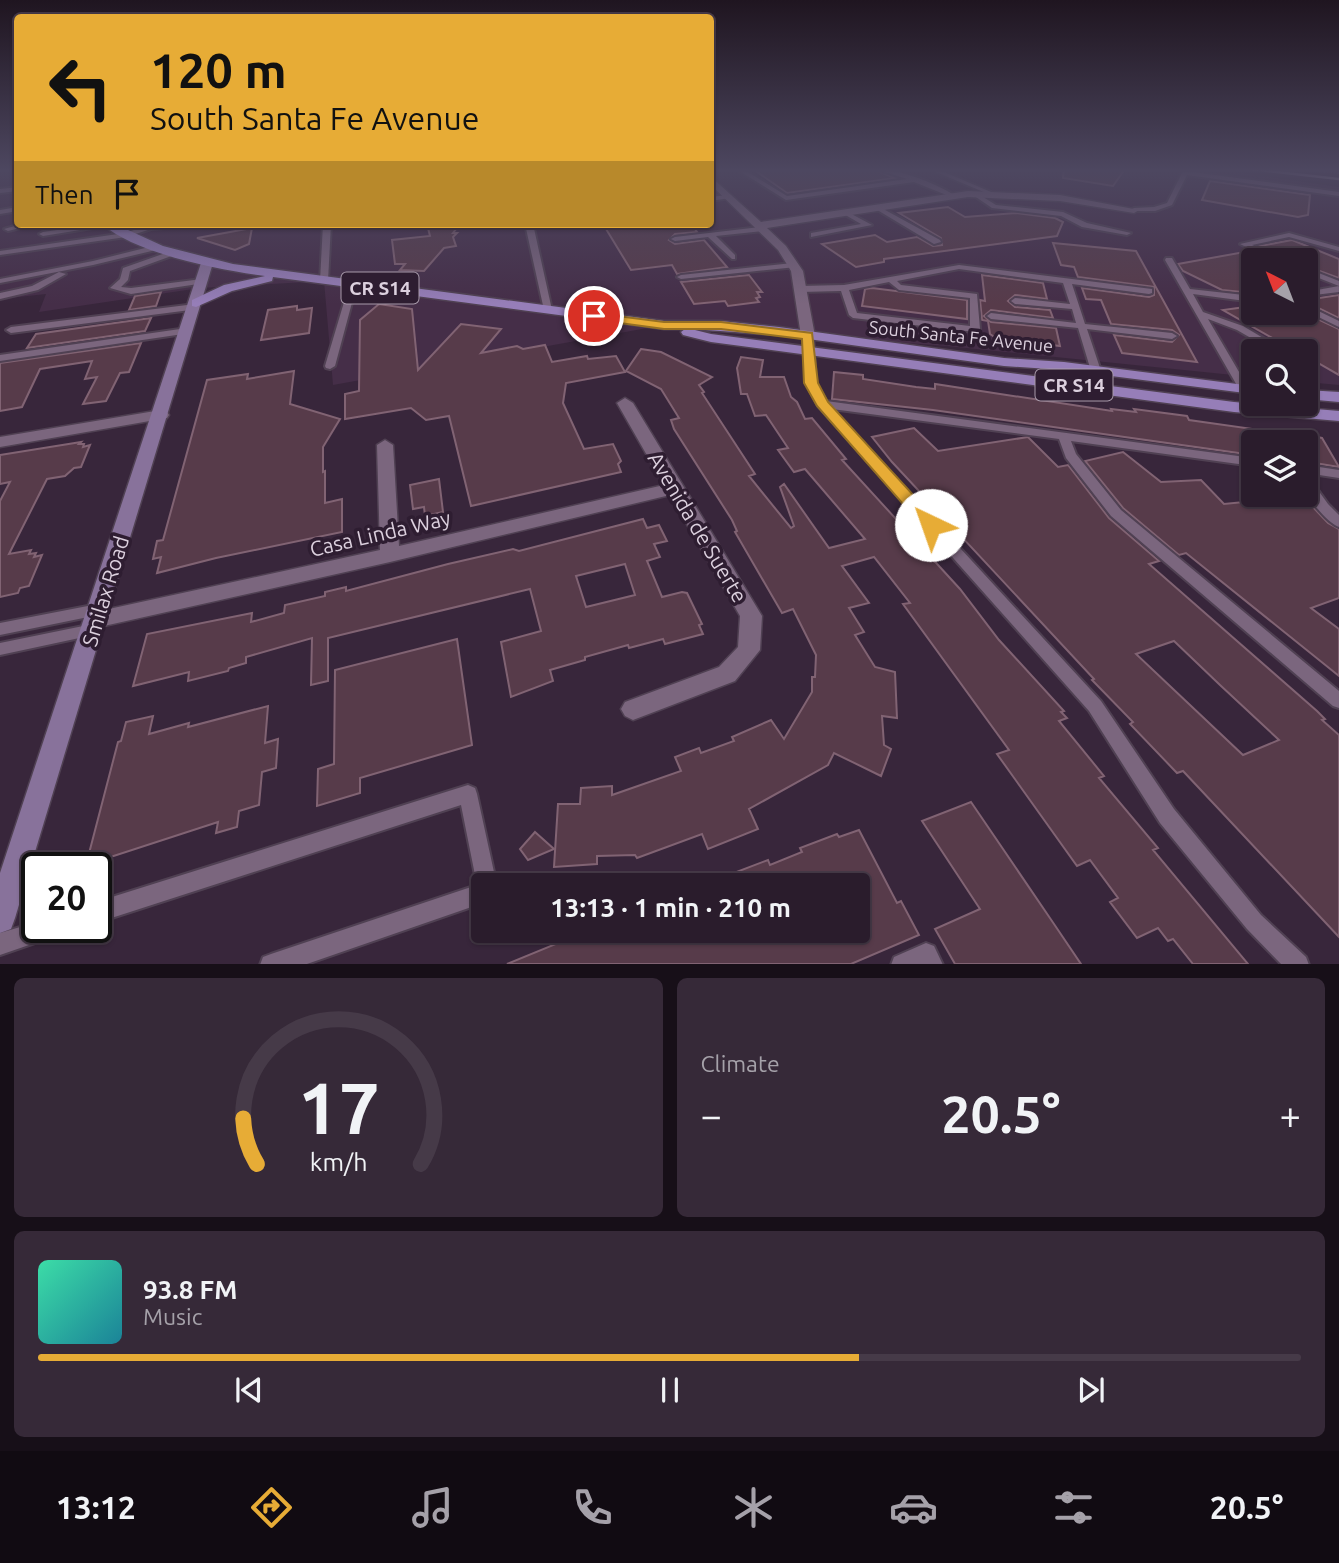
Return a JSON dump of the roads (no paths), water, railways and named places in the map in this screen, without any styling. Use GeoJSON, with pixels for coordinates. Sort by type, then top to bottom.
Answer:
{"type":"FeatureCollection","features":[{"type":"Feature","properties":{"kind":"main road","name":"South Santa Fe Avenue"},"geometry":{"type":"LineString","coordinates":[[114,228],[157,247],[207,263],[324,281],[664,325],[711,338],[1004,362],[1241,389]]}},
{"type":"Feature","properties":{"kind":"main road"},"geometry":{"type":"LineString","coordinates":[[196,305],[228,288],[256,280],[299,277]]}},
{"type":"Feature","properties":{"kind":"main road","name":"South Santa Fe Avenue"},"geometry":{"type":"LineString","coordinates":[[808,344],[1234,407],[1339,416]]}},
{"type":"Feature","properties":{"kind":"main road"},"geometry":{"type":"LineString","coordinates":[[1318,396],[1339,397]]}},
{"type":"Feature","properties":{"kind":"street"},"geometry":{"type":"LineString","coordinates":[[745,214],[782,248],[793,265],[800,289],[808,344]]}},
{"type":"Feature","properties":{"kind":"street"},"geometry":{"type":"LineString","coordinates":[[759,228],[833,214]]}},
{"type":"Feature","properties":{"kind":"street","name":"Smilax Road"},"geometry":{"type":"LineString","coordinates":[[0,918],[196,305],[207,263]]}},
{"type":"Feature","properties":{"kind":"street","name":"Avenida de Suerte"},"geometry":{"type":"LineString","coordinates":[[625,403],[751,616],[749,650],[727,674],[633,709]]}},
{"type":"Feature","properties":{"kind":"street"},"geometry":{"type":"LineString","coordinates":[[0,442],[161,415]]}},
{"type":"Feature","properties":{"kind":"street"},"geometry":{"type":"LineString","coordinates":[[385,444],[390,555]]}},
{"type":"Feature","properties":{"kind":"street","name":"Casa Linda Way"},"geometry":{"type":"LineString","coordinates":[[95,620],[390,555],[674,488]]}},
{"type":"Feature","properties":{"kind":"lane"},"geometry":{"type":"LineString","coordinates":[[814,235],[868,225],[848,214]]}},
{"type":"Feature","properties":{"kind":"lane"},"geometry":{"type":"LineString","coordinates":[[888,214],[936,242]]}},
{"type":"Feature","properties":{"kind":"lane"},"geometry":{"type":"LineString","coordinates":[[1063,214],[1085,225],[1127,233]]}},
{"type":"Feature","properties":{"kind":"lane"},"geometry":{"type":"LineString","coordinates":[[8,229],[14,228]]}},
{"type":"Feature","properties":{"kind":"lane"},"geometry":{"type":"LineString","coordinates":[[43,234],[81,228]]}},
{"type":"Feature","properties":{"kind":"lane"},"geometry":{"type":"LineString","coordinates":[[0,253],[127,235],[142,228]]}},
{"type":"Feature","properties":{"kind":"lane"},"geometry":{"type":"LineString","coordinates":[[324,281],[327,228]]}},
{"type":"Feature","properties":{"kind":"lane"},"geometry":{"type":"LineString","coordinates":[[530,228],[548,310]]}},
{"type":"Feature","properties":{"kind":"lane"},"geometry":{"type":"LineString","coordinates":[[675,239],[759,228]]}},
{"type":"Feature","properties":{"kind":"lane"},"geometry":{"type":"LineString","coordinates":[[710,235],[732,257]]}},
{"type":"Feature","properties":{"kind":"lane"},"geometry":{"type":"LineString","coordinates":[[1253,248],[1244,244],[1289,235],[1339,249]]}},
{"type":"Feature","properties":{"kind":"lane"},"geometry":{"type":"LineString","coordinates":[[0,281],[75,267],[157,247]]}},
{"type":"Feature","properties":{"kind":"lane"},"geometry":{"type":"LineString","coordinates":[[174,252],[126,270],[124,280],[114,288],[131,291],[202,281]]}},
{"type":"Feature","properties":{"kind":"lane"},"geometry":{"type":"LineString","coordinates":[[1169,260],[1241,378]]}},
{"type":"Feature","properties":{"kind":"lane"},"geometry":{"type":"LineString","coordinates":[[681,277],[793,265]]}},
{"type":"Feature","properties":{"kind":"lane"},"geometry":{"type":"LineString","coordinates":[[0,296],[35,288],[75,267]]}},
{"type":"Feature","properties":{"kind":"lane"},"geometry":{"type":"LineString","coordinates":[[800,289],[844,288],[959,267],[1149,291]]}},
{"type":"Feature","properties":{"kind":"lane"},"geometry":{"type":"LineString","coordinates":[[1318,276],[1339,287]]}},
{"type":"Feature","properties":{"kind":"lane"},"geometry":{"type":"LineString","coordinates":[[844,288],[853,315],[975,329],[974,296],[899,287],[890,279]]}},
{"type":"Feature","properties":{"kind":"lane"},"geometry":{"type":"LineString","coordinates":[[1067,281],[1096,371]]}},
{"type":"Feature","properties":{"kind":"lane"},"geometry":{"type":"LineString","coordinates":[[330,366],[353,284]]}},
{"type":"Feature","properties":{"kind":"lane"},"geometry":{"type":"LineString","coordinates":[[1318,291],[1339,287]]}},
{"type":"Feature","properties":{"kind":"lane"},"geometry":{"type":"LineString","coordinates":[[1189,291],[1241,298]]}},
{"type":"Feature","properties":{"kind":"lane"},"geometry":{"type":"LineString","coordinates":[[1015,301],[1076,307]]}},
{"type":"Feature","properties":{"kind":"lane"},"geometry":{"type":"LineString","coordinates":[[11,330],[196,305]]}},
{"type":"Feature","properties":{"kind":"lane"},"geometry":{"type":"LineString","coordinates":[[1202,314],[1240,328],[1259,339]]}},
{"type":"Feature","properties":{"kind":"lane"},"geometry":{"type":"LineString","coordinates":[[1318,314],[1339,324]]}},
{"type":"Feature","properties":{"kind":"lane"},"geometry":{"type":"LineString","coordinates":[[990,316],[1172,336]]}},
{"type":"Feature","properties":{"kind":"lane"},"geometry":{"type":"LineString","coordinates":[[0,358],[187,331]]}},
{"type":"Feature","properties":{"kind":"lane"},"geometry":{"type":"LineString","coordinates":[[808,344],[811,383],[822,404],[1096,706],[1167,816],[1254,922],[1298,964]]}},
{"type":"Feature","properties":{"kind":"lane"},"geometry":{"type":"LineString","coordinates":[[822,404],[1241,460]]}},
{"type":"Feature","properties":{"kind":"lane"},"geometry":{"type":"LineString","coordinates":[[1064,437],[1070,455],[1116,513],[1339,701]]}},
{"type":"Feature","properties":{"kind":"lane"},"geometry":{"type":"LineString","coordinates":[[1318,471],[1339,474]]}},
{"type":"Feature","properties":{"kind":"lane"},"geometry":{"type":"LineString","coordinates":[[1318,499],[1339,523]]}},
{"type":"Feature","properties":{"kind":"lane"},"geometry":{"type":"LineString","coordinates":[[0,629],[95,620]]}},
{"type":"Feature","properties":{"kind":"lane"},"geometry":{"type":"LineString","coordinates":[[0,649],[95,620]]}},
{"type":"Feature","properties":{"kind":"lane"},"geometry":{"type":"LineString","coordinates":[[112,908],[468,794],[484,873]]}},
{"type":"Feature","properties":{"kind":"lane"},"geometry":{"type":"LineString","coordinates":[[271,964],[471,897]]}},
{"type":"Feature","properties":{"kind":"lane"},"geometry":{"type":"LineString","coordinates":[[0,944],[21,937]]}},
{"type":"Feature","properties":{"kind":"lane"},"geometry":{"type":"LineString","coordinates":[[902,964],[926,954],[932,964]]}}]}
